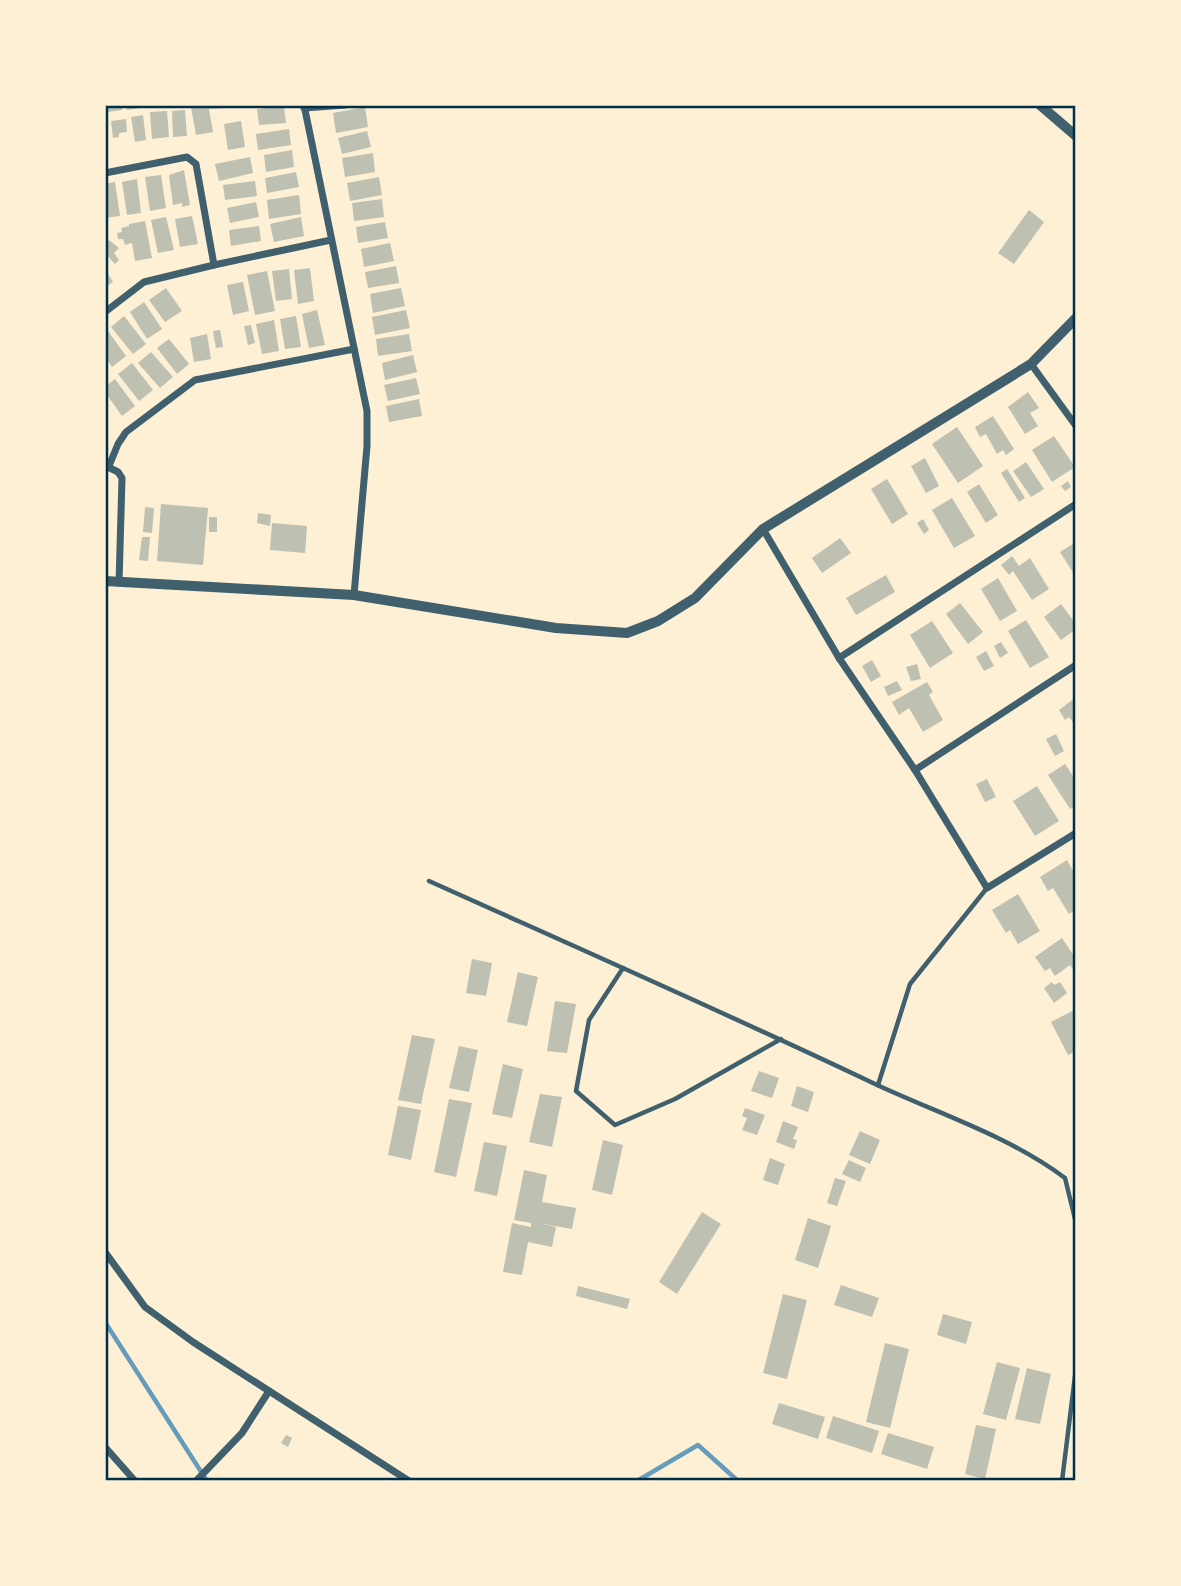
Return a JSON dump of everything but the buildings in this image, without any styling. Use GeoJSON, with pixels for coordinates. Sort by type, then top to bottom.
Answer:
{"type":"FeatureCollection","features":[{"type":"Feature","properties":{"kind":"street"},"geometry":{"type":"LineString","coordinates":[[346,105],[304,106],[367,411],[367,446],[354,596]]}},
{"type":"Feature","properties":{"kind":"street"},"geometry":{"type":"LineString","coordinates":[[1040,105],[1076,136]]}},
{"type":"Feature","properties":{"kind":"street"},"geometry":{"type":"LineString","coordinates":[[105,173],[187,157],[192,159],[196,164],[214,265]]}},
{"type":"Feature","properties":{"kind":"street"},"geometry":{"type":"LineString","coordinates":[[105,312],[145,282],[174,273],[331,240]]}},
{"type":"Feature","properties":{"kind":"street"},"geometry":{"type":"LineString","coordinates":[[105,582],[354,596],[556,628],[627,633],[658,621],[695,598],[763,529],[1031,364],[1076,318]]}},
{"type":"Feature","properties":{"kind":"street"},"geometry":{"type":"LineString","coordinates":[[119,583],[122,478],[107,466],[126,432],[195,380],[354,349]]}},
{"type":"Feature","properties":{"kind":"street"},"geometry":{"type":"LineString","coordinates":[[1031,364],[1076,426]]}},
{"type":"Feature","properties":{"kind":"street"},"geometry":{"type":"LineString","coordinates":[[839,658],[1076,504]]}},
{"type":"Feature","properties":{"kind":"street"},"geometry":{"type":"LineString","coordinates":[[763,529],[839,658],[915,770],[987,888],[1076,833]]}},
{"type":"Feature","properties":{"kind":"street"},"geometry":{"type":"LineString","coordinates":[[915,770],[1076,665]]}},
{"type":"Feature","properties":{"kind":"street"},"geometry":{"type":"LineString","coordinates":[[105,1252],[145,1307],[193,1342],[409,1481]]}},
{"type":"Feature","properties":{"kind":"street"},"geometry":{"type":"LineString","coordinates":[[196,1481],[242,1433],[269,1391]]}},
{"type":"Feature","properties":{"kind":"street"},"geometry":{"type":"LineString","coordinates":[[105,1447],[135,1481]]}},
{"type":"Feature","properties":{"kind":"lane"},"geometry":{"type":"LineString","coordinates":[[429,881],[1037,1157],[1065,1178],[1076,1223]]}},
{"type":"Feature","properties":{"kind":"lane"},"geometry":{"type":"LineString","coordinates":[[878,1085],[910,984],[987,888]]}},
{"type":"Feature","properties":{"kind":"lane"},"geometry":{"type":"LineString","coordinates":[[622,968],[589,1020],[576,1091],[615,1125],[675,1099],[781,1039]]}},
{"type":"Feature","properties":{"kind":"lane"},"geometry":{"type":"LineString","coordinates":[[1062,1481],[1076,1368]]}},
{"type":"Feature","properties":{"kind":"waterway"},"geometry":{"type":"LineString","coordinates":[[105,1322],[207,1481]]}},
{"type":"Feature","properties":{"kind":"waterway"},"geometry":{"type":"LineString","coordinates":[[637,1481],[698,1445],[738,1481]]}}]}
